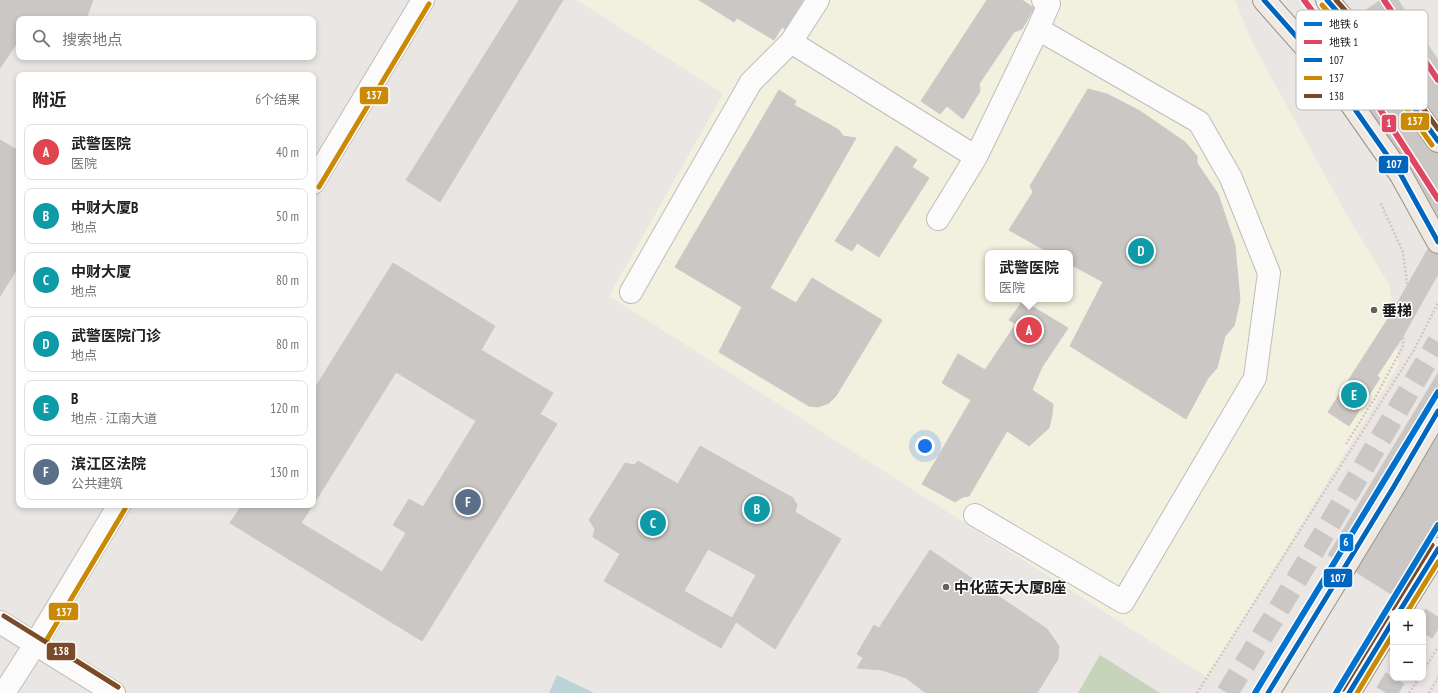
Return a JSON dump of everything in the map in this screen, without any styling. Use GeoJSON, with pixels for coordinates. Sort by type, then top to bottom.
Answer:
{"type":"FeatureCollection","features":[{"type":"Feature","properties":{"kind":"main road"},"geometry":{"type":"LineString","coordinates":[[1264,0],[1296,36]]}},
{"type":"Feature","properties":{"kind":"main road"},"geometry":{"type":"LineString","coordinates":[[1327,0],[1336,10]]}},
{"type":"Feature","properties":{"kind":"main road"},"geometry":{"type":"LineString","coordinates":[[1355,110],[1401,175],[1438,242]]}},
{"type":"Feature","properties":{"kind":"main road"},"geometry":{"type":"LineString","coordinates":[[1416,110],[1438,141]]}},
{"type":"Feature","properties":{"kind":"main road"},"geometry":{"type":"LineString","coordinates":[[1268,693],[1438,412]]}},
{"type":"Feature","properties":{"kind":"main road"},"geometry":{"type":"LineString","coordinates":[[1401,609],[1438,549]]}},
{"type":"Feature","properties":{"kind":"main road"},"geometry":{"type":"LineString","coordinates":[[1349,693],[1390,627]]}},
{"type":"Feature","properties":{"kind":"street"},"geometry":{"type":"LineString","coordinates":[[316,178],[423,0]]}},
{"type":"Feature","properties":{"kind":"street"},"geometry":{"type":"LineString","coordinates":[[631,292],[750,82],[791,42],[818,0]]}},
{"type":"Feature","properties":{"kind":"street"},"geometry":{"type":"LineString","coordinates":[[938,219],[976,157],[1038,30],[1048,1]]}},
{"type":"Feature","properties":{"kind":"street"},"geometry":{"type":"LineString","coordinates":[[974,515],[1123,602],[1254,378],[1269,273],[1231,178],[1199,122],[1038,30]]}},
{"type":"Feature","properties":{"kind":"street"},"geometry":{"type":"LineString","coordinates":[[791,42],[976,157]]}},
{"type":"Feature","properties":{"kind":"street"},"geometry":{"type":"LineString","coordinates":[[4,693],[117,508]]}},
{"type":"Feature","properties":{"kind":"street"},"geometry":{"type":"LineString","coordinates":[[0,622],[36,643],[114,693]]}},
{"type":"Feature","properties":{"kind":"path"},"geometry":{"type":"LineString","coordinates":[[1346,444],[1375,398],[1404,346],[1404,318],[1408,298],[1403,252],[1380,202]]}},
{"type":"Feature","properties":{"kind":"path"},"geometry":{"type":"LineString","coordinates":[[1197,693],[1414,350],[1438,303]]}},
{"type":"Feature","properties":{"kind":"path"},"geometry":{"type":"LineString","coordinates":[[1426,666],[1438,647]]}},
{"type":"Feature","properties":{"kind":"path"},"geometry":{"type":"LineString","coordinates":[[1429,693],[1438,678]]}},
{"type":"Feature","properties":{"kind":"path"},"geometry":{"type":"LineString","coordinates":[[1409,693],[1416,681]]}},
{"type":"Feature","properties":{"kind":"shaded area"},"geometry":{"type":"Polygon","coordinates":[[[577,0],[1235,0],[1251,40],[1344,210],[1390,286],[1399,364],[1208,678],[609,296],[723,94],[577,0]]]}},
{"type":"Feature","properties":{"kind":"green space"},"geometry":{"type":"Polygon","coordinates":[[[1100,655],[1160,693],[1078,693],[1100,655]]]}},
{"type":"Feature","properties":{"kind":"water"},"geometry":{"type":"Polygon","coordinates":[[[557,675],[594,693],[549,693],[557,675]]]}},
{"type":"Feature","properties":{"kind":"building"},"geometry":{"type":"Polygon","coordinates":[[[0,0],[93,0],[87,16],[16,16],[16,44],[0,68],[0,0]]]}},
{"type":"Feature","properties":{"kind":"building"},"geometry":{"type":"Polygon","coordinates":[[[519,0],[563,0],[440,202],[406,180],[519,0]]]}},
{"type":"Feature","properties":{"kind":"building"},"geometry":{"type":"Polygon","coordinates":[[[699,0],[803,0],[785,29],[782,27],[774,40],[737,18],[734,22],[699,0]]]}},
{"type":"Feature","properties":{"kind":"building"},"geometry":{"type":"Polygon","coordinates":[[[987,0],[1022,0],[1034,8],[1022,29],[1014,32],[979,84],[980,91],[963,119],[947,106],[940,114],[921,101],[987,0]]]}},
{"type":"Feature","properties":{"kind":"building"},"geometry":{"type":"Polygon","coordinates":[[[1381,0],[1398,0],[1405,10],[1366,10],[1381,0]]]}},
{"type":"Feature","properties":{"kind":"building"},"geometry":{"type":"Polygon","coordinates":[[[1428,45],[1438,60],[1438,120],[1428,106],[1428,45]]]}},
{"type":"Feature","properties":{"kind":"building"},"geometry":{"type":"Polygon","coordinates":[[[1088,89],[1107,94],[1140,111],[1185,142],[1197,156],[1197,163],[1218,194],[1235,245],[1240,300],[1234,326],[1225,336],[1217,368],[1208,378],[1186,419],[1070,346],[1103,282],[1073,266],[1073,250],[1045,250],[1009,230],[1033,192],[1030,186],[1088,89]]]}},
{"type":"Feature","properties":{"kind":"building"},"geometry":{"type":"Polygon","coordinates":[[[779,90],[796,101],[794,105],[839,130],[843,136],[856,138],[770,288],[796,303],[812,278],[882,320],[836,396],[829,403],[818,407],[809,406],[719,352],[742,307],[675,267],[779,90]]]}},
{"type":"Feature","properties":{"kind":"building"},"geometry":{"type":"Polygon","coordinates":[[[1370,110],[1400,110],[1428,148],[1433,152],[1438,153],[1438,216],[1411,168],[1370,110]]]}},
{"type":"Feature","properties":{"kind":"building"},"geometry":{"type":"Polygon","coordinates":[[[0,140],[16,149],[16,271],[0,296],[0,140]]]}},
{"type":"Feature","properties":{"kind":"building"},"geometry":{"type":"Polygon","coordinates":[[[896,146],[917,160],[912,167],[929,178],[879,257],[857,243],[852,251],[835,241],[896,146]]]}},
{"type":"Feature","properties":{"kind":"building"},"geometry":{"type":"Polygon","coordinates":[[[1428,249],[1432,253],[1438,254],[1438,274],[1402,338],[1377,376],[1380,378],[1349,426],[1328,412],[1391,314],[1428,249]]]}},
{"type":"Feature","properties":{"kind":"building"},"geometry":{"type":"Polygon","coordinates":[[[393,263],[495,326],[481,350],[553,393],[540,414],[557,424],[422,641],[230,523],[240,508],[311,508],[301,523],[382,572],[406,533],[393,525],[409,499],[423,507],[476,421],[396,372],[316,500],[316,386],[393,263]]]}},
{"type":"Feature","properties":{"kind":"building"},"geometry":{"type":"Polygon","coordinates":[[[1022,302],[1025,302],[1068,328],[1042,367],[1032,390],[1053,404],[1049,428],[1029,446],[1007,431],[969,496],[963,497],[955,502],[922,484],[971,400],[942,383],[958,354],[985,370],[1016,324],[1009,320],[1022,302]]]}},
{"type":"Feature","properties":{"kind":"building"},"geometry":{"type":"Polygon","coordinates":[[[1438,373],[1438,399],[1432,400],[1427,405],[1335,559],[1328,555],[1438,373]]]}},
{"type":"Feature","properties":{"kind":"building"},"geometry":{"type":"Polygon","coordinates":[[[1438,436],[1438,537],[1432,538],[1427,542],[1394,596],[1356,572],[1438,436]]]}},
{"type":"Feature","properties":{"kind":"building"},"geometry":{"type":"Polygon","coordinates":[[[700,446],[793,498],[797,505],[795,512],[841,539],[775,649],[736,622],[721,648],[604,581],[620,554],[593,537],[595,529],[589,520],[625,463],[634,465],[638,461],[678,484],[700,446]],[[708,549],[684,591],[732,618],[756,575],[708,549]]]}},
{"type":"Feature","properties":{"kind":"building","name":"中化蓝天大厦B座"},"geometry":{"type":"Polygon","coordinates":[[[930,550],[1047,629],[1059,646],[1058,659],[1037,693],[926,693],[906,678],[882,670],[857,668],[863,658],[857,654],[874,625],[879,628],[930,550]]]}},
{"type":"Feature","properties":{"kind":"tunnel"},"geometry":{"type":"LineString","coordinates":[[1227,693],[1279,609],[1438,342]]}},
{"type":"Feature","properties":{"kind":"tunnel"},"geometry":{"type":"LineString","coordinates":[[1426,628],[1438,609]]}},
{"type":"Feature","properties":{"kind":"tunnel"},"geometry":{"type":"LineString","coordinates":[[1386,693],[1393,681]]}},
{"type":"Feature","properties":{"kind":"metro line","name":"1"},"geometry":{"type":"LineString","coordinates":[[1304,0],[1312,10]]}},
{"type":"Feature","properties":{"kind":"metro line","name":"1"},"geometry":{"type":"LineString","coordinates":[[1384,0],[1391,10]]}},
{"type":"Feature","properties":{"kind":"metro line","name":"1"},"geometry":{"type":"LineString","coordinates":[[1428,65],[1438,80]]}},
{"type":"Feature","properties":{"kind":"metro line","name":"1"},"geometry":{"type":"LineString","coordinates":[[1380,110],[1438,199]]}},
{"type":"Feature","properties":{"kind":"metro line","name":"6"},"geometry":{"type":"LineString","coordinates":[[1255,693],[1438,392]]}},
{"type":"Feature","properties":{"kind":"metro line","name":"6"},"geometry":{"type":"LineString","coordinates":[[1336,693],[1438,525]]}},
{"type":"Feature","properties":{"kind":"transit line","name":"107"},"geometry":{"type":"LineString","coordinates":[[1264,0],[1296,36]]}},
{"type":"Feature","properties":{"kind":"transit line","name":"107"},"geometry":{"type":"LineString","coordinates":[[1327,0],[1336,10]]}},
{"type":"Feature","properties":{"kind":"transit line","name":"138"},"geometry":{"type":"LineString","coordinates":[[1336,0],[1345,10]]}},
{"type":"Feature","properties":{"kind":"transit line","name":"137"},"geometry":{"type":"LineString","coordinates":[[319,187],[429,4]]}},
{"type":"Feature","properties":{"kind":"transit line","name":"137"},"geometry":{"type":"LineString","coordinates":[[1322,5],[1326,10]]}},
{"type":"Feature","properties":{"kind":"transit line","name":"107"},"geometry":{"type":"LineString","coordinates":[[1355,110],[1401,175],[1438,242]]}},
{"type":"Feature","properties":{"kind":"transit line","name":"137"},"geometry":{"type":"LineString","coordinates":[[1407,110],[1432,145]]}},
{"type":"Feature","properties":{"kind":"transit line","name":"107"},"geometry":{"type":"LineString","coordinates":[[1416,110],[1438,141]]}},
{"type":"Feature","properties":{"kind":"transit line","name":"138"},"geometry":{"type":"LineString","coordinates":[[1424,110],[1438,129]]}},
{"type":"Feature","properties":{"kind":"transit line","name":"107"},"geometry":{"type":"LineString","coordinates":[[1268,693],[1393,488],[1438,411]]}},
{"type":"Feature","properties":{"kind":"transit line","name":"137"},"geometry":{"type":"LineString","coordinates":[[118,687],[46,641],[125,509]]}},
{"type":"Feature","properties":{"kind":"transit line","name":"138"},"geometry":{"type":"LineString","coordinates":[[1393,608],[1432,545]]}},
{"type":"Feature","properties":{"kind":"transit line","name":"107"},"geometry":{"type":"LineString","coordinates":[[1401,609],[1438,549]]}},
{"type":"Feature","properties":{"kind":"transit line","name":"137"},"geometry":{"type":"LineString","coordinates":[[1409,609],[1438,562]]}},
{"type":"Feature","properties":{"kind":"transit line","name":"138"},"geometry":{"type":"LineString","coordinates":[[4,616],[118,687]]}},
{"type":"Feature","properties":{"kind":"transit line","name":"138"},"geometry":{"type":"LineString","coordinates":[[1343,689],[1387,617]]}},
{"type":"Feature","properties":{"kind":"transit line","name":"107"},"geometry":{"type":"LineString","coordinates":[[1349,693],[1390,626]]}},
{"type":"Feature","properties":{"kind":"transit line","name":"137"},"geometry":{"type":"LineString","coordinates":[[1357,693],[1390,639]]}},
{"type":"Feature","properties":{"kind":"place","name":"武警医院门诊"},"geometry":{"type":"Point","coordinates":[1141,251]}},
{"type":"Feature","properties":{"kind":"place","name":"垂梯"},"geometry":{"type":"Point","coordinates":[1374,310]}},
{"type":"Feature","properties":{"kind":"place","name":"武警医院"},"geometry":{"type":"Point","coordinates":[1029,330]}},
{"type":"Feature","properties":{"kind":"place","name":"B"},"geometry":{"type":"Point","coordinates":[1354,395]}},
{"type":"Feature","properties":{"kind":"place","name":"滨江区法院"},"geometry":{"type":"Point","coordinates":[468,502]}},
{"type":"Feature","properties":{"kind":"place","name":"中财大厦B"},"geometry":{"type":"Point","coordinates":[757,509]}},
{"type":"Feature","properties":{"kind":"place","name":"中财大厦"},"geometry":{"type":"Point","coordinates":[653,523]}},
{"type":"Feature","properties":{"kind":"place","name":"中化蓝天大厦B座"},"geometry":{"type":"Point","coordinates":[946,587]}}]}
